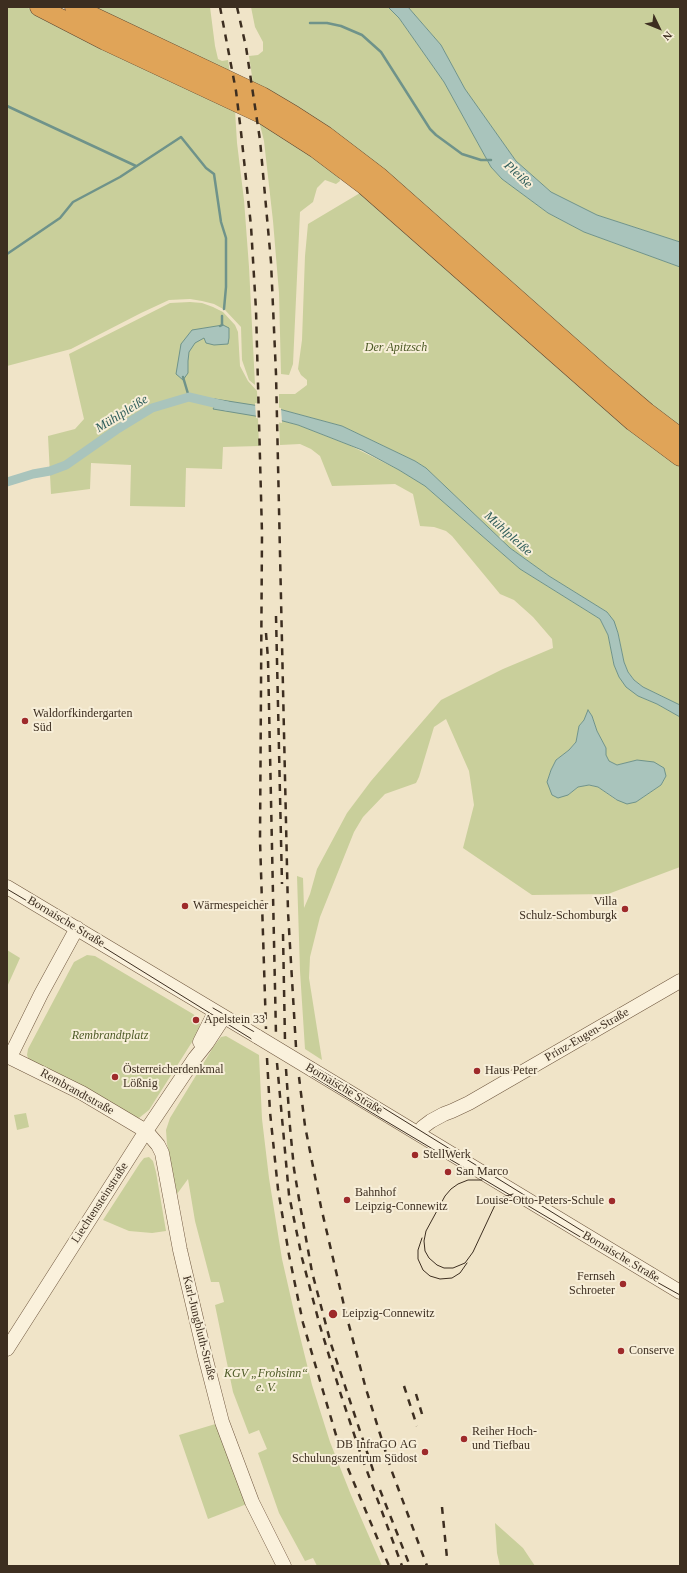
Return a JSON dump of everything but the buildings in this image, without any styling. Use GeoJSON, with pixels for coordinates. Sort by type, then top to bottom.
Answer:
{"type":"FeatureCollection","features":[{"type":"Feature","properties":{"kind":"highway"},"geometry":{"type":"LineString","coordinates":[[38,7],[263,115],[316,149],[365,186],[633,422],[680,457]]}},
{"type":"Feature","properties":{"kind":"highway"},"geometry":{"type":"LineString","coordinates":[[74,7],[262,96],[325,135],[380,177],[599,371],[647,412],[680,437]]}},
{"type":"Feature","properties":{"kind":"street","name":"Bornaische Straße"},"geometry":{"type":"LineString","coordinates":[[7,887],[680,1292]]}},
{"type":"Feature","properties":{"kind":"street"},"geometry":{"type":"LineString","coordinates":[[8,1056],[77,928]]}},
{"type":"Feature","properties":{"kind":"street","name":"Prinz-Eugen-Straße"},"geometry":{"type":"LineString","coordinates":[[423,1136],[423,1127],[431,1121],[452,1111],[680,981]]}},
{"type":"Feature","properties":{"kind":"street","name":"Liechtensteinstraße"},"geometry":{"type":"LineString","coordinates":[[7,1350],[146,1131],[195,1058],[207,1043],[219,1015]]}},
{"type":"Feature","properties":{"kind":"street","name":"Rembrandtstraße"},"geometry":{"type":"LineString","coordinates":[[8,1056],[82,1093],[146,1131]]}},
{"type":"Feature","properties":{"kind":"street","name":"Karl-Jungbluth-Straße"},"geometry":{"type":"LineString","coordinates":[[146,1131],[158,1145],[162,1153],[182,1258],[222,1422],[252,1502],[284,1566]]}},
{"type":"Feature","properties":{"kind":"green space"},"geometry":{"type":"Polygon","coordinates":[[[7,7],[26,7],[235,110],[249,267],[255,385],[249,380],[242,360],[241,327],[225,310],[214,304],[190,299],[169,300],[71,349],[7,366],[7,7]]]}},
{"type":"Feature","properties":{"kind":"green space"},"geometry":{"type":"Polygon","coordinates":[[[87,7],[210,7],[218,59],[222,61],[228,60],[230,73],[87,7]]]}},
{"type":"Feature","properties":{"kind":"green space"},"geometry":{"type":"Polygon","coordinates":[[[251,7],[388,7],[399,18],[444,82],[491,167],[502,179],[548,213],[584,232],[680,267],[680,427],[253,83],[249,56],[258,55],[263,51],[263,42],[255,27],[251,7]]]}},
{"type":"Feature","properties":{"kind":"green space"},"geometry":{"type":"Polygon","coordinates":[[[408,7],[680,7],[680,242],[597,215],[551,192],[516,161],[465,89],[441,45],[408,7]]]}},
{"type":"Feature","properties":{"kind":"green space"},"geometry":{"type":"Polygon","coordinates":[[[259,121],[289,138],[339,176],[340,181],[336,184],[325,180],[317,188],[313,202],[300,212],[293,364],[289,375],[281,374],[279,293],[273,221],[264,141],[259,121]]]}},
{"type":"Feature","properties":{"kind":"green space","name":"Der Apitzsch"},"geometry":{"type":"Polygon","coordinates":[[[360,193],[680,465],[680,705],[643,687],[634,680],[628,672],[624,662],[618,632],[607,612],[549,576],[510,548],[426,468],[415,461],[342,426],[279,409],[279,394],[295,394],[307,385],[307,380],[301,375],[298,369],[302,340],[305,256],[308,224],[360,193]]]}},
{"type":"Feature","properties":{"kind":"green space"},"geometry":{"type":"Polygon","coordinates":[[[170,303],[202,303],[223,312],[235,325],[238,332],[240,366],[248,381],[257,391],[259,446],[223,447],[222,469],[186,468],[185,507],[130,506],[131,465],[91,463],[90,489],[51,494],[48,436],[75,429],[84,419],[69,354],[170,303]]]}},
{"type":"Feature","properties":{"kind":"green space"},"geometry":{"type":"Polygon","coordinates":[[[279,420],[298,425],[349,445],[399,470],[425,486],[520,569],[600,619],[608,635],[614,665],[619,677],[638,696],[657,704],[680,717],[680,867],[608,894],[532,895],[463,848],[474,805],[469,771],[446,719],[434,727],[416,783],[385,794],[363,817],[354,832],[320,917],[310,957],[309,978],[322,1060],[305,1049],[300,971],[297,876],[303,878],[304,908],[310,894],[317,869],[347,813],[371,781],[441,700],[503,669],[553,648],[552,639],[533,617],[514,600],[500,594],[452,536],[446,531],[434,527],[420,526],[413,494],[395,484],[332,486],[320,456],[311,449],[300,444],[280,445],[279,420]],[[588,711],[584,720],[579,726],[576,742],[569,750],[556,760],[547,782],[568,795],[578,787],[588,785],[598,787],[616,800],[636,802],[661,785],[666,776],[637,760],[617,765],[609,761],[606,755],[606,748],[597,731],[592,716],[588,711]]]}},
{"type":"Feature","properties":{"kind":"green space"},"geometry":{"type":"Polygon","coordinates":[[[7,950],[20,958],[7,987],[7,950]]]}},
{"type":"Feature","properties":{"kind":"green space","name":"Rembrandtplatz"},"geometry":{"type":"Polygon","coordinates":[[[87,955],[95,956],[199,1019],[199,1031],[149,1110],[139,1118],[132,1117],[29,1061],[27,1055],[28,1049],[74,962],[87,955]]]}},
{"type":"Feature","properties":{"kind":"green space","name":"KGV „Frohsinn“ e. V."},"geometry":{"type":"Polygon","coordinates":[[[226,1036],[259,1055],[262,1119],[269,1178],[282,1259],[295,1316],[312,1385],[330,1442],[382,1566],[317,1566],[313,1558],[305,1561],[279,1513],[258,1453],[267,1449],[259,1430],[249,1434],[233,1392],[215,1305],[224,1302],[219,1282],[211,1282],[195,1221],[188,1179],[177,1194],[167,1144],[166,1130],[170,1118],[214,1046],[221,1037],[226,1036]]]}},
{"type":"Feature","properties":{"kind":"green space"},"geometry":{"type":"Polygon","coordinates":[[[26,1113],[29,1127],[17,1130],[14,1115],[26,1113]]]}},
{"type":"Feature","properties":{"kind":"green space"},"geometry":{"type":"Polygon","coordinates":[[[149,1157],[153,1161],[156,1172],[166,1231],[152,1233],[129,1231],[103,1220],[140,1163],[144,1158],[149,1157]]]}},
{"type":"Feature","properties":{"kind":"green space"},"geometry":{"type":"Polygon","coordinates":[[[222,1422],[252,1502],[208,1519],[179,1435],[222,1422]]]}},
{"type":"Feature","properties":{"kind":"green space"},"geometry":{"type":"Polygon","coordinates":[[[495,1523],[523,1548],[535,1566],[500,1566],[497,1553],[495,1523]]]}},
{"type":"Feature","properties":{"kind":"water","name":"Pleiße"},"geometry":{"type":"Polygon","coordinates":[[[388,7],[408,7],[441,45],[465,89],[516,161],[551,192],[597,215],[680,242],[680,267],[584,232],[548,213],[502,179],[491,167],[444,82],[399,18],[388,7]]]}},
{"type":"Feature","properties":{"kind":"water"},"geometry":{"type":"Polygon","coordinates":[[[223,325],[229,328],[228,344],[214,345],[206,343],[204,338],[195,343],[189,352],[188,373],[183,380],[176,374],[181,344],[192,330],[223,325]]]}},
{"type":"Feature","properties":{"kind":"water"},"geometry":{"type":"Polygon","coordinates":[[[215,399],[279,409],[342,426],[415,461],[426,468],[510,548],[549,576],[607,612],[614,621],[624,662],[628,672],[634,680],[643,687],[680,705],[680,717],[657,704],[638,696],[626,687],[619,677],[614,665],[608,635],[600,619],[520,569],[425,486],[362,450],[298,425],[279,420],[213,409],[216,404],[215,399]]]}},
{"type":"Feature","properties":{"kind":"water"},"geometry":{"type":"Polygon","coordinates":[[[588,710],[606,748],[606,755],[609,761],[617,765],[637,760],[654,762],[664,768],[666,776],[661,785],[636,802],[627,804],[617,800],[598,787],[589,785],[578,787],[568,795],[558,798],[552,795],[547,782],[551,770],[556,760],[569,750],[576,742],[579,726],[584,720],[588,710]]]}},
{"type":"Feature","properties":{"kind":"pier"},"geometry":{"type":"Polygon","coordinates":[[[255,403],[281,408],[282,423],[256,418],[255,403]]]}},
{"type":"Feature","properties":{"kind":"waterway"},"geometry":{"type":"LineString","coordinates":[[310,23],[327,23],[341,26],[362,35],[381,52],[430,129],[436,135],[462,154],[481,160],[491,160]]}},
{"type":"Feature","properties":{"kind":"waterway"},"geometry":{"type":"LineString","coordinates":[[7,106],[136,166]]}},
{"type":"Feature","properties":{"kind":"waterway"},"geometry":{"type":"LineString","coordinates":[[7,254],[60,218],[73,202],[120,177],[181,137],[206,168],[214,174],[221,222],[226,238],[226,287],[224,309]]}},
{"type":"Feature","properties":{"kind":"waterway"},"geometry":{"type":"LineString","coordinates":[[220,326],[222,325],[222,316]]}},
{"type":"Feature","properties":{"kind":"waterway"},"geometry":{"type":"LineString","coordinates":[[183,377],[189,397]]}},
{"type":"Feature","properties":{"kind":"waterway","name":"Mühlpleiße"},"geometry":{"type":"LineString","coordinates":[[7,482],[33,474],[50,471],[66,465],[116,430],[152,408],[189,397],[227,406]]}},
{"type":"Feature","properties":{"kind":"tram line"},"geometry":{"type":"LineString","coordinates":[[7,889],[379,1117],[680,1295]]}},
{"type":"Feature","properties":{"kind":"tram line"},"geometry":{"type":"LineString","coordinates":[[213,1008],[353,1089],[605,1245]]}},
{"type":"Feature","properties":{"kind":"tram line"},"geometry":{"type":"LineString","coordinates":[[482,1180],[468,1180],[451,1189],[445,1196],[426,1231],[424,1241],[425,1251],[429,1258],[437,1265],[444,1268],[453,1268],[465,1263],[473,1252],[495,1205],[503,1197],[513,1194]]}},
{"type":"Feature","properties":{"kind":"tram line"},"geometry":{"type":"LineString","coordinates":[[422,1238],[418,1250],[418,1259],[423,1270],[430,1276],[440,1279],[452,1278],[460,1273],[467,1263]]}},
{"type":"Feature","properties":{"kind":"railway"},"geometry":{"type":"LineString","coordinates":[[220,7],[236,91],[241,132],[251,226],[256,310],[262,533],[260,840],[266,1029]]}},
{"type":"Feature","properties":{"kind":"railway"},"geometry":{"type":"LineString","coordinates":[[237,7],[246,47],[260,140],[271,262],[276,374],[288,912],[296,1047]]}},
{"type":"Feature","properties":{"kind":"railway"},"geometry":{"type":"LineString","coordinates":[[276,616],[282,884]]}},
{"type":"Feature","properties":{"kind":"railway"},"geometry":{"type":"LineString","coordinates":[[266,633],[268,659],[276,1035]]}},
{"type":"Feature","properties":{"kind":"railway"},"geometry":{"type":"LineString","coordinates":[[283,934],[285,1041]]}},
{"type":"Feature","properties":{"kind":"railway"},"geometry":{"type":"LineString","coordinates":[[267,1058],[270,1112],[278,1189],[289,1255],[303,1323],[341,1452],[389,1566]]}},
{"type":"Feature","properties":{"kind":"railway"},"geometry":{"type":"LineString","coordinates":[[277,1063],[289,1195],[302,1258],[320,1326],[341,1395],[360,1452],[402,1566]]}},
{"type":"Feature","properties":{"kind":"railway"},"geometry":{"type":"LineString","coordinates":[[286,1069],[294,1169],[312,1272],[331,1344],[374,1473]]}},
{"type":"Feature","properties":{"kind":"railway"},"geometry":{"type":"LineString","coordinates":[[299,1077],[305,1126],[321,1207],[346,1314],[366,1389],[391,1469],[427,1566]]}},
{"type":"Feature","properties":{"kind":"railway"},"geometry":{"type":"LineString","coordinates":[[404,1386],[417,1426]]}},
{"type":"Feature","properties":{"kind":"railway"},"geometry":{"type":"LineString","coordinates":[[416,1394],[422,1414]]}},
{"type":"Feature","properties":{"kind":"railway"},"geometry":{"type":"LineString","coordinates":[[380,1490],[410,1566]]}},
{"type":"Feature","properties":{"kind":"railway"},"geometry":{"type":"LineString","coordinates":[[442,1507],[447,1558]]}},
{"type":"Feature","properties":{"kind":"place","name":"Waldorfkindergarten Süd"},"geometry":{"type":"Point","coordinates":[25,721]}},
{"type":"Feature","properties":{"kind":"place","name":"Wärmespeicher"},"geometry":{"type":"Point","coordinates":[185,906]}},
{"type":"Feature","properties":{"kind":"place","name":"Villa Schulz-Schomburgk"},"geometry":{"type":"Point","coordinates":[625,909]}},
{"type":"Feature","properties":{"kind":"place","name":"Apelstein 33"},"geometry":{"type":"Point","coordinates":[196,1020]}},
{"type":"Feature","properties":{"kind":"place","name":"Haus Peter"},"geometry":{"type":"Point","coordinates":[477,1071]}},
{"type":"Feature","properties":{"kind":"place","name":"Österreicherdenkmal Lößnig"},"geometry":{"type":"Point","coordinates":[115,1077]}},
{"type":"Feature","properties":{"kind":"place","name":"StellWerk"},"geometry":{"type":"Point","coordinates":[415,1155]}},
{"type":"Feature","properties":{"kind":"place","name":"San Marco"},"geometry":{"type":"Point","coordinates":[448,1172]}},
{"type":"Feature","properties":{"kind":"place","name":"Bahnhof Leipzig-Connewitz"},"geometry":{"type":"Point","coordinates":[347,1200]}},
{"type":"Feature","properties":{"kind":"place","name":"Louise-Otto-Peters-Schule"},"geometry":{"type":"Point","coordinates":[612,1201]}},
{"type":"Feature","properties":{"kind":"place","name":"Fernseh Schroeter"},"geometry":{"type":"Point","coordinates":[623,1284]}},
{"type":"Feature","properties":{"kind":"place","name":"Leipzig-Connewitz"},"geometry":{"type":"Point","coordinates":[333,1314]}},
{"type":"Feature","properties":{"kind":"place","name":"Conserve"},"geometry":{"type":"Point","coordinates":[621,1351]}},
{"type":"Feature","properties":{"kind":"place","name":"Reiher Hoch- und Tiefbau"},"geometry":{"type":"Point","coordinates":[464,1439]}},
{"type":"Feature","properties":{"kind":"place","name":"DB InfraGO AG Schulungszentrum Südost"},"geometry":{"type":"Point","coordinates":[425,1452]}}]}
